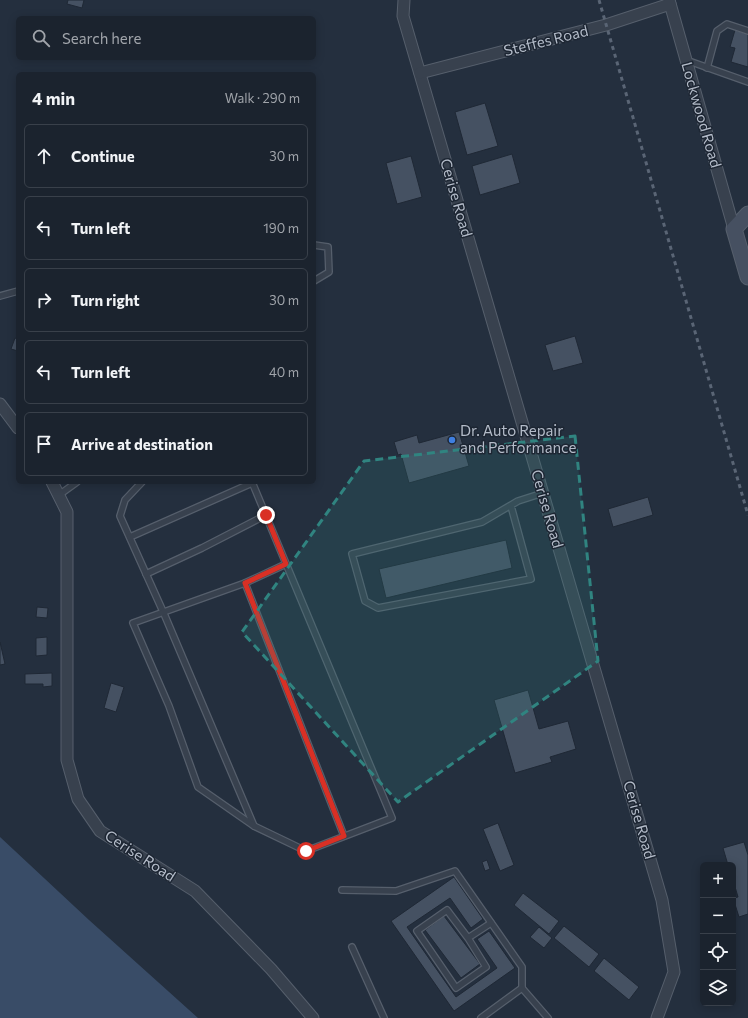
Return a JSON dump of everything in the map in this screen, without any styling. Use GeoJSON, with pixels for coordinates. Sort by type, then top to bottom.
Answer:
{"type":"FeatureCollection","features":[{"type":"Feature","properties":{"kind":"street","name":"Cerise Road"},"geometry":{"type":"LineString","coordinates":[[404,0],[403,16],[662,900],[674,972],[658,1018]]}},
{"type":"Feature","properties":{"kind":"street","name":"Steffes Road"},"geometry":{"type":"LineString","coordinates":[[420,73],[606,26],[669,2]]}},
{"type":"Feature","properties":{"kind":"street","name":"Lockwood Road"},"geometry":{"type":"LineString","coordinates":[[669,2],[734,229]]}},
{"type":"Feature","properties":{"kind":"street"},"geometry":{"type":"LineString","coordinates":[[748,214],[734,229],[748,278]]}},
{"type":"Feature","properties":{"kind":"street"},"geometry":{"type":"LineString","coordinates":[[0,404],[16,425]]}},
{"type":"Feature","properties":{"kind":"street","name":"Cerise Road"},"geometry":{"type":"LineString","coordinates":[[53,484],[67,512],[67,760],[78,799],[100,831],[195,891],[271,969],[313,1018]]}},
{"type":"Feature","properties":{"kind":"lane"},"geometry":{"type":"LineString","coordinates":[[707,68],[717,31],[727,24],[748,31]]}},
{"type":"Feature","properties":{"kind":"lane"},"geometry":{"type":"LineString","coordinates":[[686,60],[748,82]]}},
{"type":"Feature","properties":{"kind":"lane"},"geometry":{"type":"LineString","coordinates":[[316,245],[328,247],[329,272],[316,280]]}},
{"type":"Feature","properties":{"kind":"lane"},"geometry":{"type":"LineString","coordinates":[[0,296],[16,292]]}},
{"type":"Feature","properties":{"kind":"lane"},"geometry":{"type":"LineString","coordinates":[[59,495],[74,484]]}},
{"type":"Feature","properties":{"kind":"lane"},"geometry":{"type":"LineString","coordinates":[[140,484],[125,500],[120,516],[164,613],[254,826]]}},
{"type":"Feature","properties":{"kind":"lane"},"geometry":{"type":"LineString","coordinates":[[130,537],[248,484]]}},
{"type":"Feature","properties":{"kind":"lane"},"geometry":{"type":"LineString","coordinates":[[253,484],[392,818],[306,851],[254,826],[198,787],[170,706],[133,623],[245,583],[286,564]]}},
{"type":"Feature","properties":{"kind":"lane"},"geometry":{"type":"LineString","coordinates":[[511,506],[531,579],[378,608],[365,601],[352,554],[482,522],[518,501],[543,493]]}},
{"type":"Feature","properties":{"kind":"lane"},"geometry":{"type":"LineString","coordinates":[[146,574],[202,548],[266,515]]}},
{"type":"Feature","properties":{"kind":"lane"},"geometry":{"type":"LineString","coordinates":[[245,583],[344,836]]}},
{"type":"Feature","properties":{"kind":"lane"},"geometry":{"type":"LineString","coordinates":[[342,890],[396,891],[455,871],[522,967],[522,988],[548,1018]]}},
{"type":"Feature","properties":{"kind":"lane"},"geometry":{"type":"LineString","coordinates":[[447,910],[468,938],[486,967],[456,988],[417,931],[447,910]]}},
{"type":"Feature","properties":{"kind":"lane"},"geometry":{"type":"LineString","coordinates":[[468,938],[491,922]]}},
{"type":"Feature","properties":{"kind":"lane"},"geometry":{"type":"LineString","coordinates":[[352,947],[384,1018]]}},
{"type":"Feature","properties":{"kind":"lane"},"geometry":{"type":"LineString","coordinates":[[481,1018],[522,988]]}},
{"type":"Feature","properties":{"kind":"highlighted area"},"geometry":{"type":"Polygon","coordinates":[[[575,436],[598,661],[398,802],[242,632],[364,461],[575,436]]]}},
{"type":"Feature","properties":{"kind":"water"},"geometry":{"type":"Polygon","coordinates":[[[0,837],[89,920],[198,1018],[0,1018],[0,837]]]}},
{"type":"Feature","properties":{"kind":"building"},"geometry":{"type":"Polygon","coordinates":[[[68,0],[84,0],[82,8],[67,4],[68,0]]]}},
{"type":"Feature","properties":{"kind":"building"},"geometry":{"type":"Polygon","coordinates":[[[735,30],[748,34],[748,67],[731,62],[735,48],[730,47],[735,30]]]}},
{"type":"Feature","properties":{"kind":"building"},"geometry":{"type":"Polygon","coordinates":[[[485,103],[498,146],[467,155],[455,112],[485,103]]]}},
{"type":"Feature","properties":{"kind":"building"},"geometry":{"type":"Polygon","coordinates":[[[512,154],[520,183],[480,195],[472,166],[512,154]]]}},
{"type":"Feature","properties":{"kind":"building"},"geometry":{"type":"Polygon","coordinates":[[[411,156],[422,197],[397,204],[386,163],[411,156]]]}},
{"type":"Feature","properties":{"kind":"building"},"geometry":{"type":"Polygon","coordinates":[[[575,336],[583,363],[553,371],[545,345],[575,336]]]}},
{"type":"Feature","properties":{"kind":"building"},"geometry":{"type":"Polygon","coordinates":[[[15,338],[16,338],[16,350],[11,349],[15,338]]]}},
{"type":"Feature","properties":{"kind":"building"},"geometry":{"type":"Polygon","coordinates":[[[459,432],[469,466],[409,483],[401,454],[398,455],[394,442],[417,435],[419,443],[459,432]]]}},
{"type":"Feature","properties":{"kind":"building"},"geometry":{"type":"Polygon","coordinates":[[[648,497],[653,515],[613,527],[608,509],[648,497]]]}},
{"type":"Feature","properties":{"kind":"building"},"geometry":{"type":"Polygon","coordinates":[[[506,540],[512,568],[386,598],[379,569],[506,540]]]}},
{"type":"Feature","properties":{"kind":"building"},"geometry":{"type":"Polygon","coordinates":[[[37,607],[48,608],[47,618],[36,617],[37,607]]]}},
{"type":"Feature","properties":{"kind":"building"},"geometry":{"type":"Polygon","coordinates":[[[47,637],[47,655],[36,656],[36,638],[47,637]]]}},
{"type":"Feature","properties":{"kind":"building"},"geometry":{"type":"Polygon","coordinates":[[[0,642],[5,664],[0,665],[0,642]]]}},
{"type":"Feature","properties":{"kind":"building"},"geometry":{"type":"Polygon","coordinates":[[[52,673],[52,686],[43,687],[43,684],[25,684],[25,674],[52,673]]]}},
{"type":"Feature","properties":{"kind":"building"},"geometry":{"type":"Polygon","coordinates":[[[111,683],[124,687],[116,712],[104,708],[111,683]]]}},
{"type":"Feature","properties":{"kind":"building"},"geometry":{"type":"Polygon","coordinates":[[[528,690],[539,729],[568,721],[576,749],[550,757],[552,762],[515,773],[494,700],[528,690]]]}},
{"type":"Feature","properties":{"kind":"building"},"geometry":{"type":"Polygon","coordinates":[[[498,823],[514,865],[500,871],[483,829],[498,823]]]}},
{"type":"Feature","properties":{"kind":"building"},"geometry":{"type":"Polygon","coordinates":[[[744,842],[748,855],[748,914],[739,917],[736,908],[736,897],[738,897],[736,890],[736,862],[727,862],[723,848],[744,842]]]}},
{"type":"Feature","properties":{"kind":"building"},"geometry":{"type":"Polygon","coordinates":[[[487,860],[490,869],[485,871],[482,862],[487,860]]]}},
{"type":"Feature","properties":{"kind":"building"},"geometry":{"type":"Polygon","coordinates":[[[454,877],[483,919],[471,928],[450,898],[407,927],[456,997],[497,968],[477,939],[489,931],[515,968],[454,1011],[391,921],[454,877]]]}},
{"type":"Feature","properties":{"kind":"building"},"geometry":{"type":"Polygon","coordinates":[[[523,893],[559,921],[549,934],[514,905],[523,893]]]}},
{"type":"Feature","properties":{"kind":"building"},"geometry":{"type":"Polygon","coordinates":[[[444,916],[480,964],[461,978],[425,930],[444,916]]]}},
{"type":"Feature","properties":{"kind":"building"},"geometry":{"type":"Polygon","coordinates":[[[564,926],[599,954],[589,967],[554,938],[564,926]]]}},
{"type":"Feature","properties":{"kind":"building"},"geometry":{"type":"Polygon","coordinates":[[[539,927],[552,938],[544,948],[530,937],[539,927]]]}},
{"type":"Feature","properties":{"kind":"building"},"geometry":{"type":"Polygon","coordinates":[[[604,958],[639,987],[629,1000],[594,971],[604,958]]]}},
{"type":"Feature","properties":{"kind":"railway"},"geometry":{"type":"LineString","coordinates":[[599,0],[748,515]]}},
{"type":"Feature","properties":{"kind":"place","name":"Dr. Auto Repair and Performance"},"geometry":{"type":"Point","coordinates":[452,440]}},
{"type":"Feature","properties":{"kind":"route"},"geometry":{"type":"LineString","coordinates":[[266,515],[286,564],[245,583],[344,836],[306,851]]}}]}
